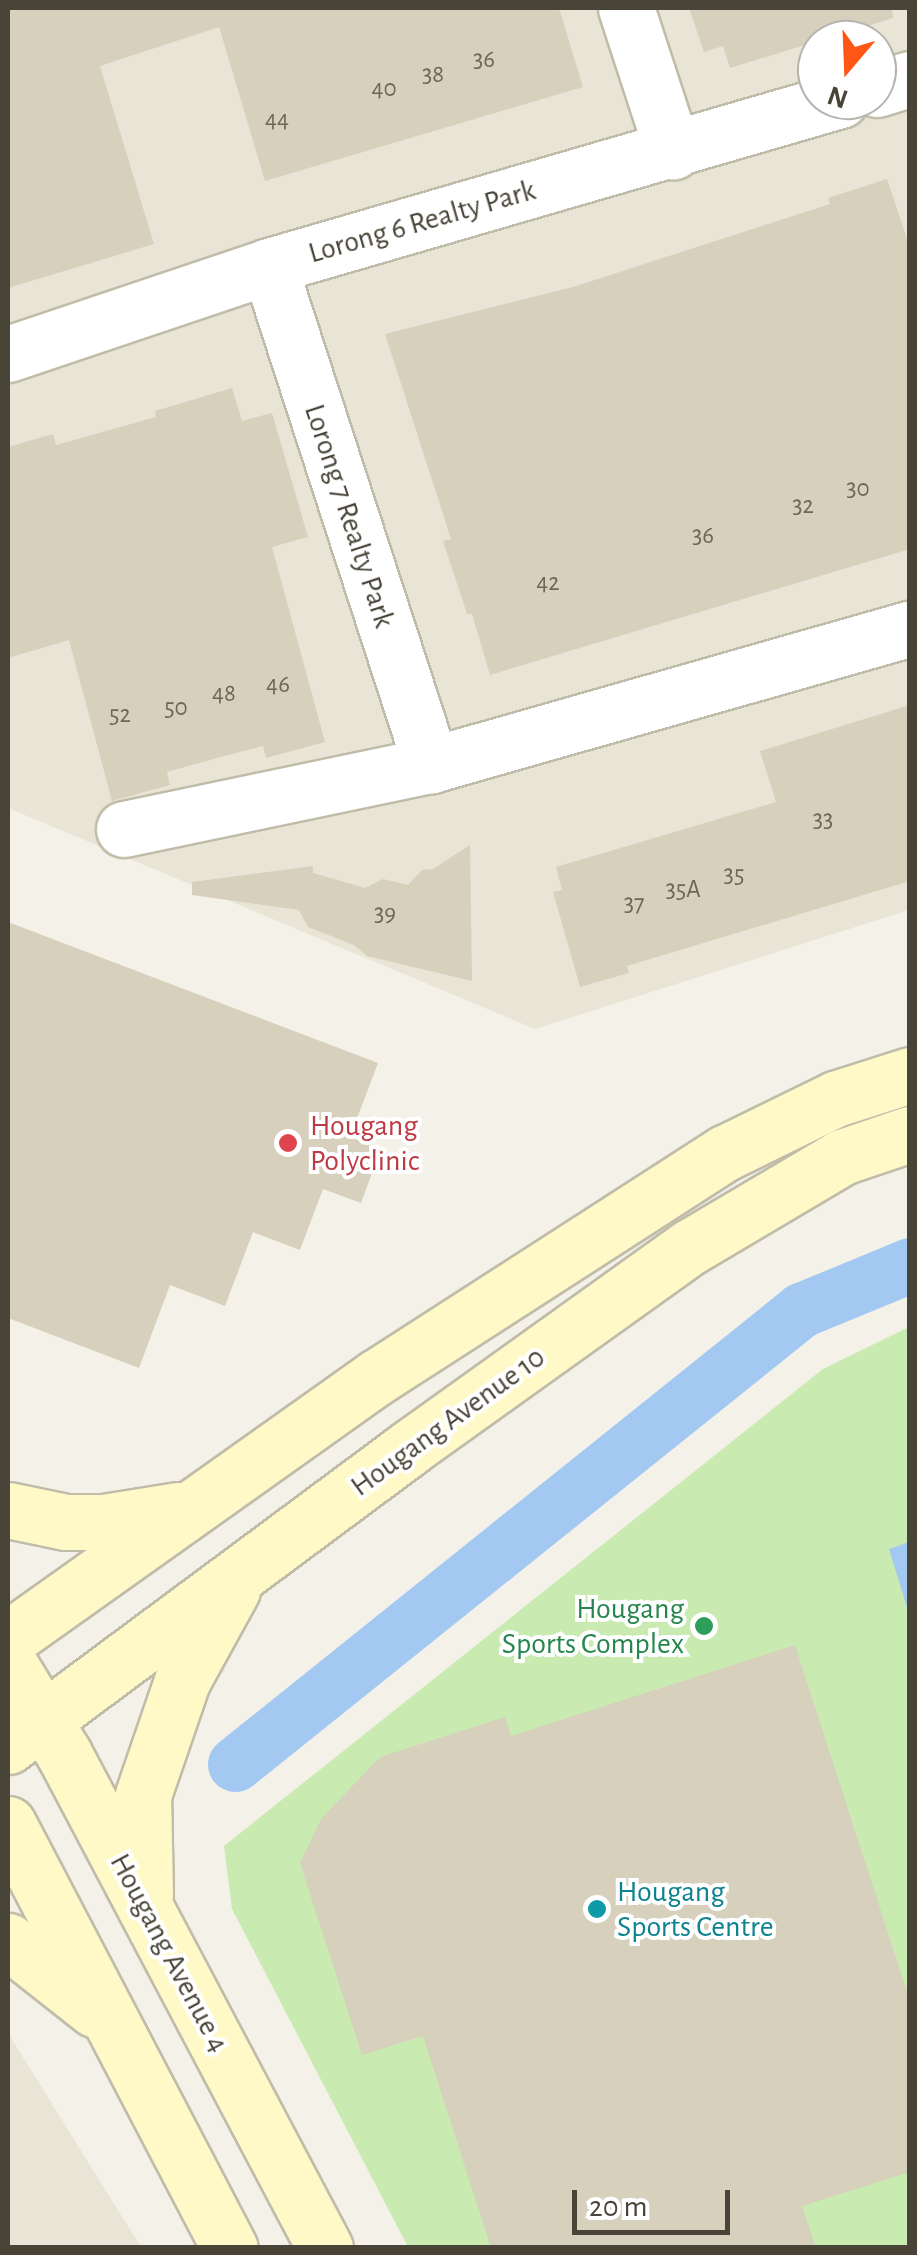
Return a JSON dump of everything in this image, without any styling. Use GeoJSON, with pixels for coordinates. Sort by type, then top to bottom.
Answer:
{"type":"FeatureCollection","features":[{"type":"Feature","properties":{"kind":"main road"},"geometry":{"type":"LineString","coordinates":[[8,1639],[376,1377],[725,1153],[835,1099],[910,1074]]}},
{"type":"Feature","properties":{"kind":"main road","name":"Hougang Avenue 10"},"geometry":{"type":"LineString","coordinates":[[26,1734],[690,1247],[842,1156],[910,1134]]}},
{"type":"Feature","properties":{"kind":"main road"},"geometry":{"type":"LineString","coordinates":[[8,1510],[66,1522],[104,1522],[191,1508]]}},
{"type":"Feature","properties":{"kind":"main road"},"geometry":{"type":"LineString","coordinates":[[145,1906],[143,1795],[182,1681],[240,1574]]}},
{"type":"Feature","properties":{"kind":"main road","name":"Hougang Avenue 4"},"geometry":{"type":"LineString","coordinates":[[8,1662],[26,1734],[145,1906],[325,2248]]}},
{"type":"Feature","properties":{"kind":"main road"},"geometry":{"type":"LineString","coordinates":[[8,1824],[230,2248]]}},
{"type":"Feature","properties":{"kind":"main road"},"geometry":{"type":"LineString","coordinates":[[8,1940],[108,2020]]}},
{"type":"Feature","properties":{"kind":"street"},"geometry":{"type":"LineString","coordinates":[[626,8],[673,152]]}},
{"type":"Feature","properties":{"kind":"street","name":"Lorong 6 Realty Park"},"geometry":{"type":"LineString","coordinates":[[8,354],[269,266],[797,113]]}},
{"type":"Feature","properties":{"kind":"street","name":"Lorong 7 Realty Park"},"geometry":{"type":"LineString","coordinates":[[269,266],[431,765]]}},
{"type":"Feature","properties":{"kind":"street"},"geometry":{"type":"LineString","coordinates":[[124,829],[431,765],[910,629]]}},
{"type":"Feature","properties":{"kind":"shaded area"},"geometry":{"type":"Polygon","coordinates":[[[8,8],[909,8],[909,910],[535,1029],[8,808],[8,8]]]}},
{"type":"Feature","properties":{"kind":"shaded area"},"geometry":{"type":"Polygon","coordinates":[[[8,2033],[103,2186],[141,2247],[8,2247],[8,2033]]]}},
{"type":"Feature","properties":{"kind":"green space","name":"Hougang Sports Complex"},"geometry":{"type":"Polygon","coordinates":[[[909,1327],[909,2247],[408,2247],[232,1909],[224,1846],[823,1369],[909,1327]]]}},
{"type":"Feature","properties":{"kind":"water"},"geometry":{"type":"Polygon","coordinates":[[[910,1542],[909,1614],[889,1549],[910,1542]]]}},
{"type":"Feature","properties":{"kind":"building"},"geometry":{"type":"Polygon","coordinates":[[[8,8],[559,8],[583,87],[265,181],[219,27],[100,66],[154,244],[8,288],[8,8]]]}},
{"type":"Feature","properties":{"kind":"building"},"geometry":{"type":"Polygon","coordinates":[[[689,8],[892,8],[893,18],[886,20],[797,20],[797,47],[730,68],[723,46],[704,52],[689,8]]]}},
{"type":"Feature","properties":{"kind":"building"},"geometry":{"type":"Polygon","coordinates":[[[887,179],[910,248],[910,549],[490,675],[472,614],[467,614],[443,541],[451,539],[385,334],[573,287],[830,204],[828,198],[887,179]]]}},
{"type":"Feature","properties":{"kind":"building"},"geometry":{"type":"Polygon","coordinates":[[[232,388],[242,421],[272,413],[308,537],[272,547],[325,742],[266,758],[263,746],[217,758],[167,772],[170,785],[112,801],[69,640],[8,658],[8,447],[53,434],[56,445],[156,417],[155,411],[232,388]]]}},
{"type":"Feature","properties":{"kind":"building"},"geometry":{"type":"Polygon","coordinates":[[[910,705],[910,881],[627,966],[629,973],[580,987],[553,892],[562,890],[556,867],[776,802],[760,751],[910,705]]]}},
{"type":"Feature","properties":{"kind":"building"},"geometry":{"type":"Polygon","coordinates":[[[470,845],[472,981],[367,956],[354,945],[308,927],[299,910],[192,895],[192,882],[313,866],[313,873],[365,888],[383,879],[408,885],[422,870],[433,869],[470,845]]]}},
{"type":"Feature","properties":{"kind":"building","name":"Hougang Polyclinic"},"geometry":{"type":"Polygon","coordinates":[[[8,922],[378,1063],[350,1137],[381,1149],[361,1203],[323,1189],[300,1250],[253,1232],[225,1306],[170,1285],[139,1368],[8,1318],[8,922]]]}},
{"type":"Feature","properties":{"kind":"building","name":"Hougang Sports Complex"},"geometry":{"type":"Polygon","coordinates":[[[795,1645],[910,2001],[910,2172],[802,2206],[816,2248],[491,2248],[423,2036],[362,2055],[300,1863],[321,1819],[380,1757],[505,1717],[511,1736],[795,1645]]]}},
{"type":"Feature","properties":{"kind":"waterway"},"geometry":{"type":"LineString","coordinates":[[235,1764],[801,1310],[910,1265]]}},
{"type":"Feature","properties":{"kind":"place","name":"Hougang Polyclinic"},"geometry":{"type":"Point","coordinates":[288,1143]}},
{"type":"Feature","properties":{"kind":"place","name":"Hougang Sports Complex"},"geometry":{"type":"Point","coordinates":[704,1626]}},
{"type":"Feature","properties":{"kind":"place","name":"Hougang Sports Centre"},"geometry":{"type":"Point","coordinates":[597,1909]}}]}
